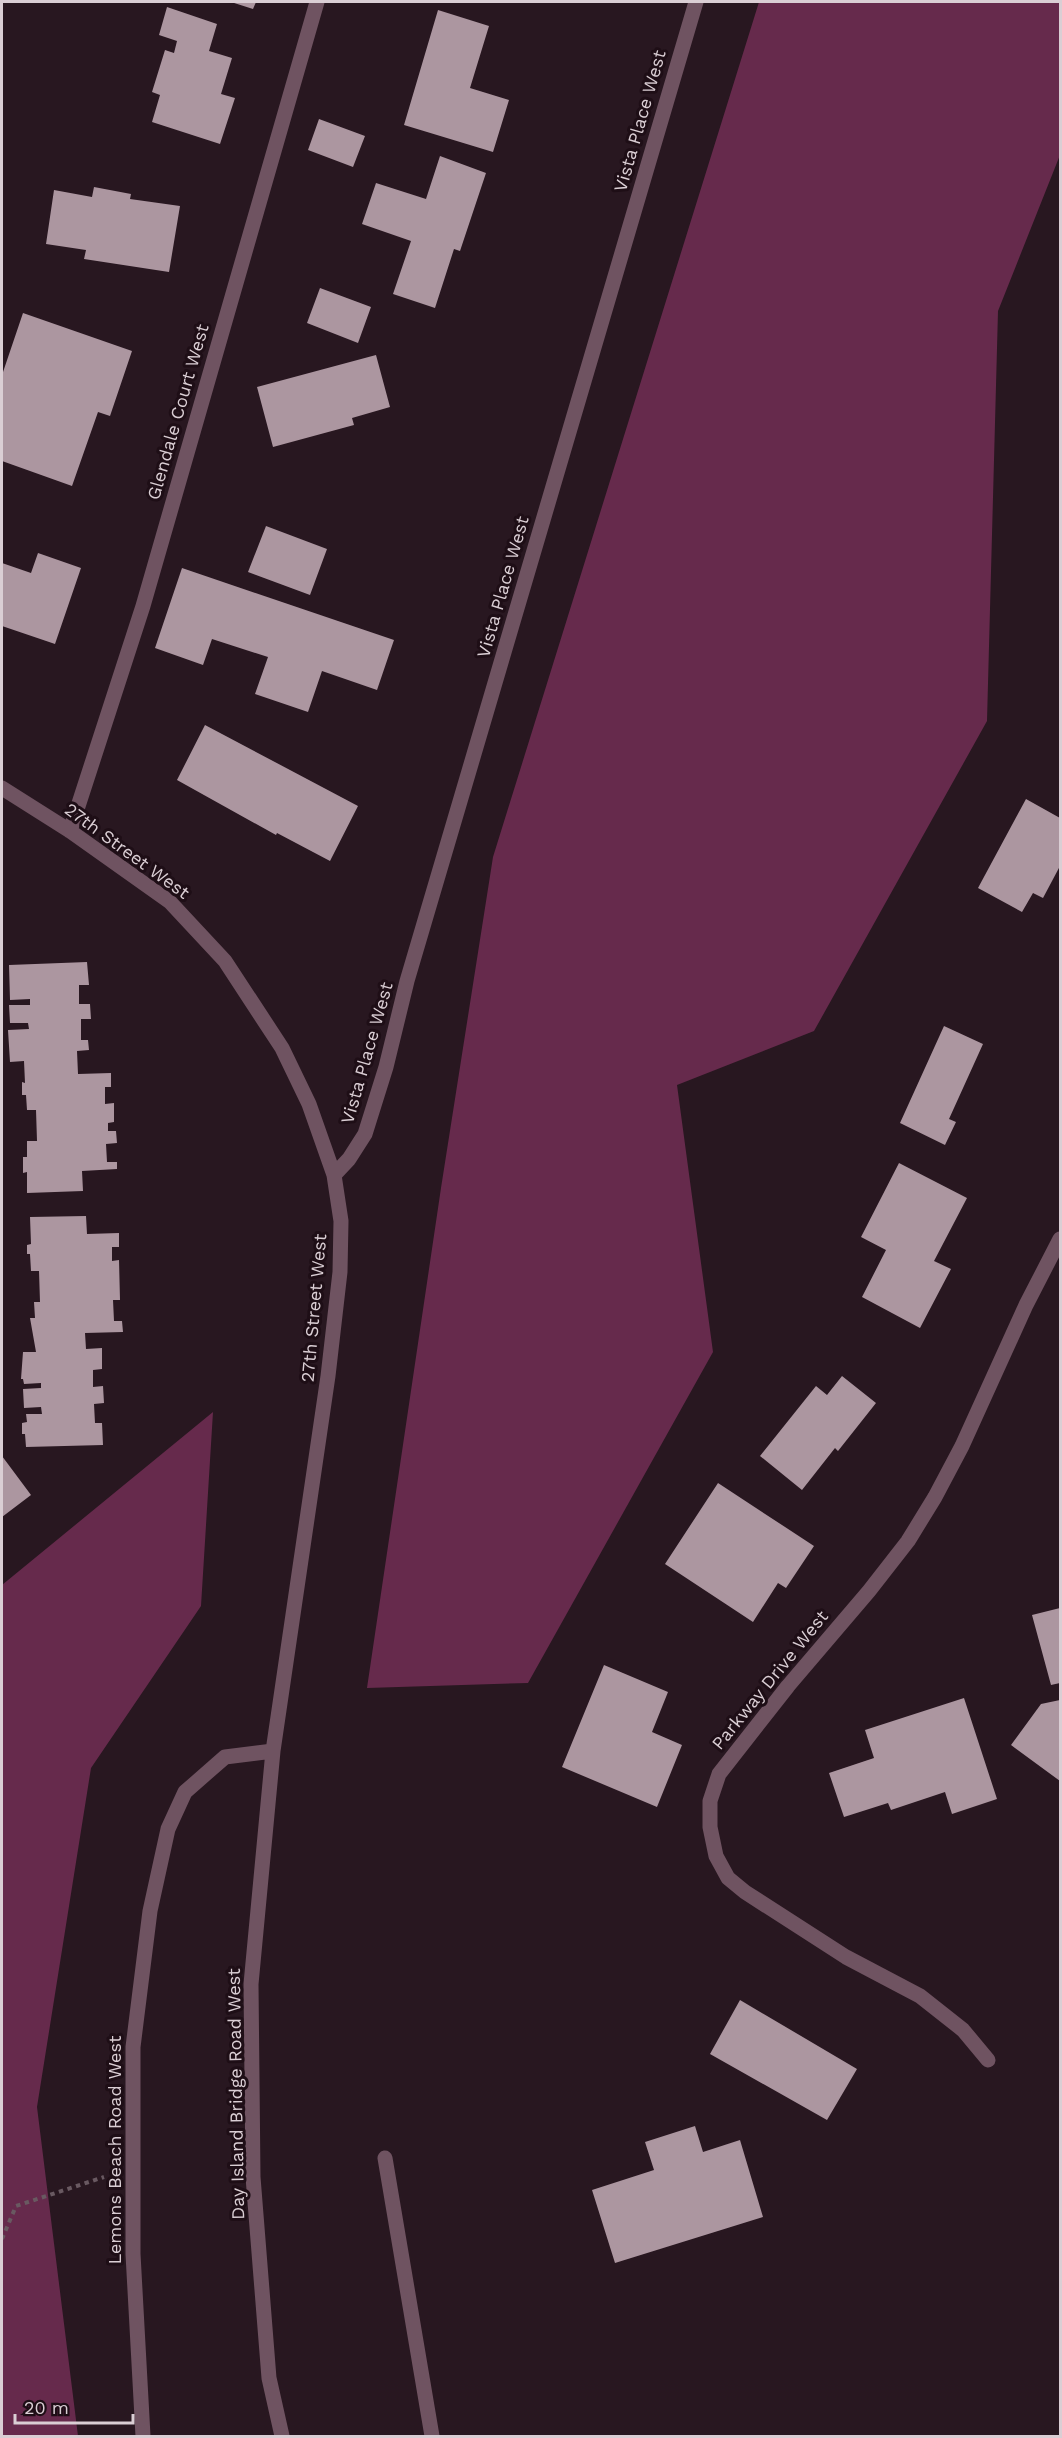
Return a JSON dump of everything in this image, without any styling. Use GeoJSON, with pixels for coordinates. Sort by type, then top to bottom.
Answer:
{"type":"FeatureCollection","features":[{"type":"Feature","properties":{"kind":"street","name":"Glendale Court West"},"geometry":{"type":"LineString","coordinates":[[70,831],[143,606],[317,2]]}},
{"type":"Feature","properties":{"kind":"street","name":"Vista Place West"},"geometry":{"type":"LineString","coordinates":[[334,1175],[349,1160],[365,1134],[378,1094],[411,970],[696,2]]}},
{"type":"Feature","properties":{"kind":"street","name":"27th Street West"},"geometry":{"type":"LineString","coordinates":[[2,788],[70,831],[170,902],[225,961],[282,1048],[309,1104],[334,1175],[341,1221],[340,1272],[328,1376],[273,1751]]}},
{"type":"Feature","properties":{"kind":"street","name":"Parkway Drive West"},"geometry":{"type":"LineString","coordinates":[[988,2060],[963,2030],[920,1996],[846,1957],[746,1893],[728,1878],[716,1856],[710,1827],[710,1801],[719,1774],[788,1686],[869,1591],[908,1541],[962,1446],[1026,1305],[1060,1239]]}},
{"type":"Feature","properties":{"kind":"street","name":"Lemons Beach Road West"},"geometry":{"type":"LineString","coordinates":[[143,2436],[134,2254],[133,2048],[150,1911],[168,1829],[185,1792],[225,1757],[273,1751]]}},
{"type":"Feature","properties":{"kind":"street","name":"Day Island Bridge Road West"},"geometry":{"type":"LineString","coordinates":[[273,1751],[251,1984],[253,2165],[269,2378],[282,2436]]}},
{"type":"Feature","properties":{"kind":"street"},"geometry":{"type":"LineString","coordinates":[[384,2158],[432,2436]]}},
{"type":"Feature","properties":{"kind":"path"},"geometry":{"type":"LineString","coordinates":[[2,2239],[16,2206],[133,2167]]}},
{"type":"Feature","properties":{"kind":"shaded area"},"geometry":{"type":"Polygon","coordinates":[[[759,2],[1060,2],[1060,155],[998,311],[987,721],[814,1031],[677,1085],[713,1352],[528,1683],[367,1688],[493,857],[759,2]]]}},
{"type":"Feature","properties":{"kind":"shaded area"},"geometry":{"type":"Polygon","coordinates":[[[213,1412],[201,1606],[91,1768],[37,2107],[78,2436],[2,2436],[2,1585],[213,1412]]]}},
{"type":"Feature","properties":{"kind":"building"},"geometry":{"type":"Polygon","coordinates":[[[231,2],[256,2],[253,9],[231,2]]]}},
{"type":"Feature","properties":{"kind":"building"},"geometry":{"type":"Polygon","coordinates":[[[167,7],[217,24],[209,51],[232,58],[221,94],[235,98],[220,144],[152,122],[160,95],[152,92],[165,50],[174,53],[177,41],[159,35],[167,7]]]}},
{"type":"Feature","properties":{"kind":"building"},"geometry":{"type":"Polygon","coordinates":[[[438,10],[489,26],[470,88],[509,100],[493,152],[404,125],[438,10]]]}},
{"type":"Feature","properties":{"kind":"building"},"geometry":{"type":"Polygon","coordinates":[[[319,119],[365,136],[353,167],[308,150],[319,119]]]}},
{"type":"Feature","properties":{"kind":"building"},"geometry":{"type":"Polygon","coordinates":[[[440,156],[486,173],[460,251],[454,249],[435,308],[393,294],[411,241],[362,224],[376,183],[426,199],[440,156]]]}},
{"type":"Feature","properties":{"kind":"building"},"geometry":{"type":"Polygon","coordinates":[[[94,187],[131,194],[130,199],[180,206],[169,272],[84,259],[86,250],[46,244],[54,190],[92,197],[94,187]]]}},
{"type":"Feature","properties":{"kind":"building"},"geometry":{"type":"Polygon","coordinates":[[[320,288],[371,307],[358,343],[307,323],[320,288]]]}},
{"type":"Feature","properties":{"kind":"building"},"geometry":{"type":"Polygon","coordinates":[[[23,313],[132,351],[110,416],[98,412],[72,486],[2,461],[2,375],[23,313]]]}},
{"type":"Feature","properties":{"kind":"building"},"geometry":{"type":"Polygon","coordinates":[[[376,355],[390,407],[352,418],[354,425],[273,447],[257,387],[376,355]]]}},
{"type":"Feature","properties":{"kind":"building"},"geometry":{"type":"Polygon","coordinates":[[[266,526],[327,549],[310,595],[248,572],[266,526]]]}},
{"type":"Feature","properties":{"kind":"building"},"geometry":{"type":"Polygon","coordinates":[[[38,553],[81,568],[55,644],[2,626],[2,563],[31,573],[38,553]]]}},
{"type":"Feature","properties":{"kind":"building"},"geometry":{"type":"Polygon","coordinates":[[[182,568],[394,640],[377,690],[322,671],[308,712],[255,694],[268,657],[212,639],[203,665],[155,648],[182,568]]]}},
{"type":"Feature","properties":{"kind":"building"},"geometry":{"type":"Polygon","coordinates":[[[205,725],[358,806],[330,861],[277,833],[276,835],[177,780],[205,725]]]}},
{"type":"Feature","properties":{"kind":"building"},"geometry":{"type":"Polygon","coordinates":[[[1026,799],[1060,818],[1060,866],[1043,898],[1033,893],[1022,912],[978,888],[1026,799]]]}},
{"type":"Feature","properties":{"kind":"building"},"geometry":{"type":"Polygon","coordinates":[[[87,962],[89,985],[79,985],[79,1004],[90,1004],[91,1019],[81,1019],[81,1040],[88,1040],[89,1050],[77,1051],[78,1074],[111,1073],[111,1087],[105,1087],[105,1104],[114,1103],[114,1122],[108,1123],[108,1131],[116,1131],[117,1143],[106,1144],[107,1162],[117,1162],[117,1169],[82,1171],[83,1191],[27,1193],[27,1172],[23,1173],[23,1157],[27,1157],[27,1141],[37,1141],[36,1110],[27,1110],[26,1095],[22,1095],[22,1082],[25,1083],[24,1061],[10,1062],[8,1030],[29,1029],[28,1023],[10,1023],[9,1005],[30,1005],[30,999],[10,1000],[9,965],[87,962]]]}},
{"type":"Feature","properties":{"kind":"building"},"geometry":{"type":"Polygon","coordinates":[[[944,1026],[983,1044],[949,1119],[956,1122],[945,1145],[900,1123],[944,1026]]]}},
{"type":"Feature","properties":{"kind":"building"},"geometry":{"type":"Polygon","coordinates":[[[899,1163],[967,1198],[934,1261],[951,1269],[920,1328],[862,1297],[886,1250],[861,1237],[899,1163]]]}},
{"type":"Feature","properties":{"kind":"building"},"geometry":{"type":"Polygon","coordinates":[[[86,1216],[87,1234],[119,1233],[119,1247],[112,1247],[112,1261],[119,1260],[120,1300],[113,1300],[114,1321],[122,1321],[123,1332],[85,1333],[86,1349],[102,1348],[102,1369],[93,1370],[93,1387],[103,1386],[104,1403],[94,1404],[95,1423],[102,1423],[103,1445],[26,1447],[25,1434],[22,1434],[22,1423],[27,1422],[26,1414],[42,1414],[41,1407],[24,1408],[23,1389],[41,1388],[41,1383],[24,1384],[21,1379],[23,1352],[36,1352],[30,1318],[35,1318],[34,1302],[40,1302],[39,1271],[31,1271],[30,1254],[27,1254],[27,1245],[31,1244],[30,1217],[86,1216]]]}},
{"type":"Feature","properties":{"kind":"building"},"geometry":{"type":"Polygon","coordinates":[[[842,1376],[876,1403],[838,1451],[835,1448],[802,1490],[760,1456],[816,1386],[827,1395],[842,1376]]]}},
{"type":"Feature","properties":{"kind":"building"},"geometry":{"type":"Polygon","coordinates":[[[2,1456],[31,1495],[2,1517],[2,1456]]]}},
{"type":"Feature","properties":{"kind":"building"},"geometry":{"type":"Polygon","coordinates":[[[718,1483],[814,1546],[786,1588],[778,1583],[753,1622],[665,1564],[718,1483]]]}},
{"type":"Feature","properties":{"kind":"building"},"geometry":{"type":"Polygon","coordinates":[[[1060,1608],[1060,1683],[1051,1685],[1032,1615],[1060,1608]]]}},
{"type":"Feature","properties":{"kind":"building"},"geometry":{"type":"Polygon","coordinates":[[[604,1665],[668,1692],[652,1732],[682,1745],[657,1807],[562,1767],[604,1665]]]}},
{"type":"Feature","properties":{"kind":"building"},"geometry":{"type":"Polygon","coordinates":[[[964,1698],[997,1799],[952,1814],[945,1792],[891,1810],[888,1803],[844,1817],[829,1773],[874,1758],[865,1730],[964,1698]]]}},
{"type":"Feature","properties":{"kind":"building"},"geometry":{"type":"Polygon","coordinates":[[[1060,1700],[1060,1781],[1011,1745],[1041,1704],[1060,1700]]]}},
{"type":"Feature","properties":{"kind":"building"},"geometry":{"type":"Polygon","coordinates":[[[740,2000],[857,2069],[827,2120],[710,2054],[740,2000]]]}},
{"type":"Feature","properties":{"kind":"building"},"geometry":{"type":"Polygon","coordinates":[[[695,2126],[703,2152],[740,2140],[763,2217],[615,2263],[592,2190],[654,2170],[645,2142],[695,2126]]]}}]}
